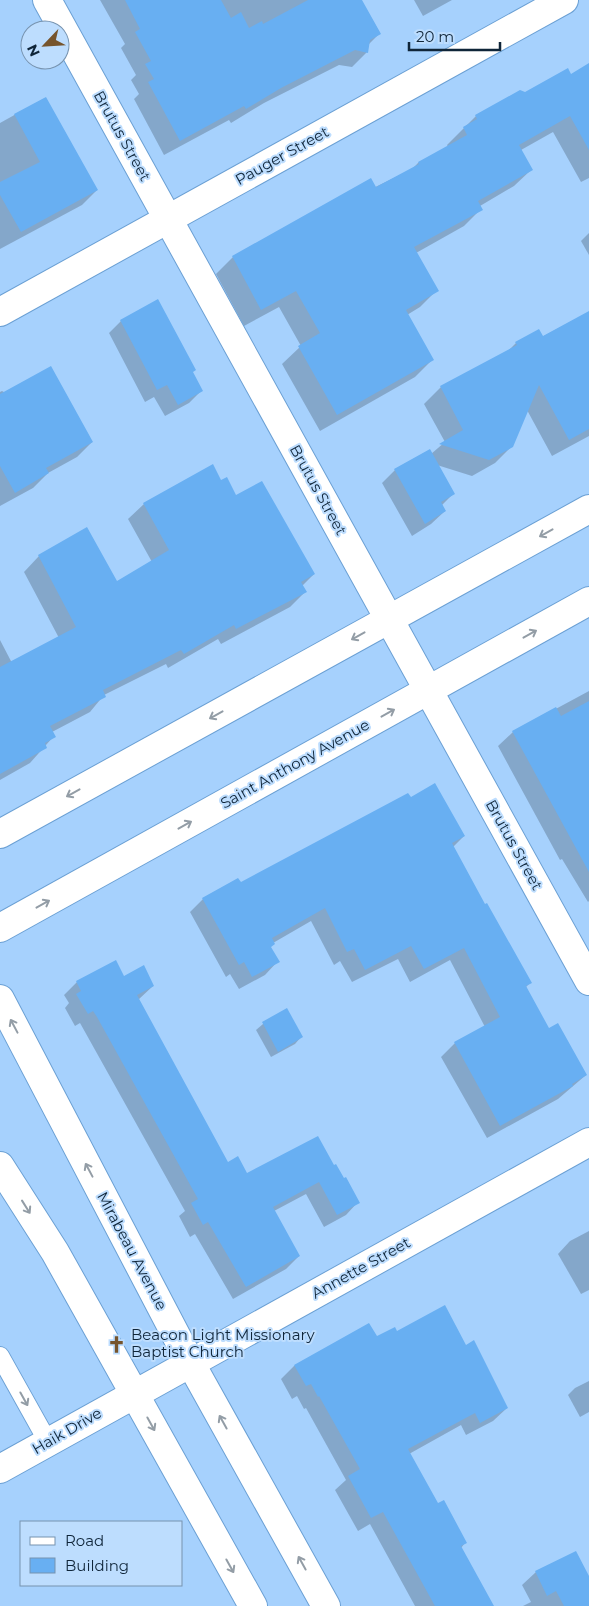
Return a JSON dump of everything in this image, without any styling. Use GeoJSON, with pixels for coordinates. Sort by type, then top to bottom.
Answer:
{"type":"FeatureCollection","features":[{"type":"Feature","properties":{"kind":"street","name":"Brutus Street"},"geometry":{"type":"LineString","coordinates":[[47,0],[589,981]]}},
{"type":"Feature","properties":{"kind":"street","name":"Pauger Street"},"geometry":{"type":"LineString","coordinates":[[0,312],[564,0]]}},
{"type":"Feature","properties":{"kind":"street"},"geometry":{"type":"LineString","coordinates":[[0,834],[589,509]]}},
{"type":"Feature","properties":{"kind":"street","name":"Saint Anthony Avenue"},"geometry":{"type":"LineString","coordinates":[[0,928],[589,601]]}},
{"type":"Feature","properties":{"kind":"street","name":"Mirabeau Avenue"},"geometry":{"type":"LineString","coordinates":[[0,999],[190,1362],[326,1606]]}},
{"type":"Feature","properties":{"kind":"street","name":"Annette Street"},"geometry":{"type":"LineString","coordinates":[[134,1393],[589,1142]]}},
{"type":"Feature","properties":{"kind":"street"},"geometry":{"type":"LineString","coordinates":[[0,1166],[55,1252],[253,1606]]}},
{"type":"Feature","properties":{"kind":"street","name":"Haik Drive"},"geometry":{"type":"LineString","coordinates":[[0,1468],[134,1393]]}},
{"type":"Feature","properties":{"kind":"lane"},"geometry":{"type":"LineString","coordinates":[[0,1356],[48,1442]]}},
{"type":"Feature","properties":{"kind":"building"},"geometry":{"type":"Polygon","coordinates":[[[125,0],[221,0],[231,18],[241,12],[249,28],[262,21],[263,24],[308,0],[362,0],[381,34],[370,40],[368,53],[355,50],[281,88],[246,109],[244,106],[180,141],[148,82],[154,79],[145,64],[151,61],[135,32],[140,29],[125,0]]]}},
{"type":"Feature","properties":{"kind":"building"},"geometry":{"type":"Polygon","coordinates":[[[589,63],[589,150],[570,116],[519,145],[533,170],[478,201],[483,210],[414,247],[439,291],[406,310],[434,360],[337,415],[298,346],[320,333],[296,291],[261,310],[232,256],[371,178],[376,187],[419,164],[418,162],[467,135],[463,127],[477,119],[475,115],[520,90],[525,92],[568,68],[571,74],[589,63]]]}},
{"type":"Feature","properties":{"kind":"building"},"geometry":{"type":"Polygon","coordinates":[[[46,97],[98,190],[21,232],[0,195],[0,182],[40,162],[14,114],[46,97]]]}},
{"type":"Feature","properties":{"kind":"building"},"geometry":{"type":"Polygon","coordinates":[[[158,299],[196,370],[193,372],[203,391],[178,405],[167,385],[157,390],[120,320],[158,299]]]}},
{"type":"Feature","properties":{"kind":"building"},"geometry":{"type":"Polygon","coordinates":[[[589,311],[589,429],[569,440],[539,385],[513,447],[489,460],[439,444],[463,430],[440,386],[517,345],[515,342],[539,329],[543,336],[589,311]]]}},
{"type":"Feature","properties":{"kind":"building"},"geometry":{"type":"Polygon","coordinates":[[[51,366],[93,442],[46,468],[49,473],[15,493],[0,466],[0,394],[51,366]]]}},
{"type":"Feature","properties":{"kind":"building"},"geometry":{"type":"Polygon","coordinates":[[[430,449],[455,494],[441,502],[446,511],[425,524],[394,469],[430,449]]]}},
{"type":"Feature","properties":{"kind":"building"},"geometry":{"type":"Polygon","coordinates":[[[213,464],[221,480],[227,477],[236,495],[262,481],[315,574],[301,582],[307,592],[236,629],[234,625],[184,654],[181,650],[103,690],[106,697],[50,726],[56,737],[45,743],[47,748],[0,774],[0,667],[76,627],[38,555],[87,527],[117,581],[169,550],[143,503],[213,464]]]}},
{"type":"Feature","properties":{"kind":"building"},"geometry":{"type":"Polygon","coordinates":[[[589,701],[589,872],[512,731],[556,707],[561,716],[589,701]]]}},
{"type":"Feature","properties":{"kind":"building"},"geometry":{"type":"Polygon","coordinates":[[[435,783],[465,836],[452,843],[485,904],[487,903],[532,983],[526,986],[549,1028],[558,1023],[587,1075],[572,1084],[573,1086],[500,1126],[454,1042],[500,1017],[464,948],[424,969],[411,946],[365,970],[354,949],[347,952],[325,908],[272,938],[275,944],[271,947],[280,962],[252,977],[244,962],[239,965],[202,898],[238,878],[241,882],[408,793],[411,797],[435,783]]]}},
{"type":"Feature","properties":{"kind":"building"},"geometry":{"type":"Polygon","coordinates":[[[116,960],[124,976],[144,965],[154,986],[137,995],[228,1162],[238,1156],[247,1173],[318,1136],[334,1165],[336,1164],[344,1178],[346,1177],[360,1203],[337,1215],[319,1182],[273,1207],[300,1256],[246,1287],[208,1222],[203,1225],[191,1203],[198,1199],[97,1017],[93,1011],[88,1014],[76,994],[81,991],[76,981],[116,960]]]}},
{"type":"Feature","properties":{"kind":"building"},"geometry":{"type":"Polygon","coordinates":[[[287,1008],[303,1037],[278,1052],[262,1022],[287,1008]]]}},
{"type":"Feature","properties":{"kind":"building"},"geometry":{"type":"Polygon","coordinates":[[[445,1305],[466,1345],[474,1340],[508,1408],[480,1423],[475,1413],[408,1449],[438,1503],[444,1500],[467,1543],[461,1546],[494,1606],[435,1606],[383,1512],[371,1518],[348,1476],[360,1469],[319,1396],[311,1384],[306,1386],[294,1365],[369,1323],[377,1336],[395,1327],[397,1331],[445,1305]]]}},
{"type":"Feature","properties":{"kind":"building"},"geometry":{"type":"Polygon","coordinates":[[[576,1551],[589,1576],[589,1606],[564,1606],[556,1591],[547,1596],[535,1571],[576,1551]]]}},
{"type":"Feature","properties":{"kind":"place","name":"Beacon Light Missionary Baptist Church"},"geometry":{"type":"Point","coordinates":[117,1344]}}]}
